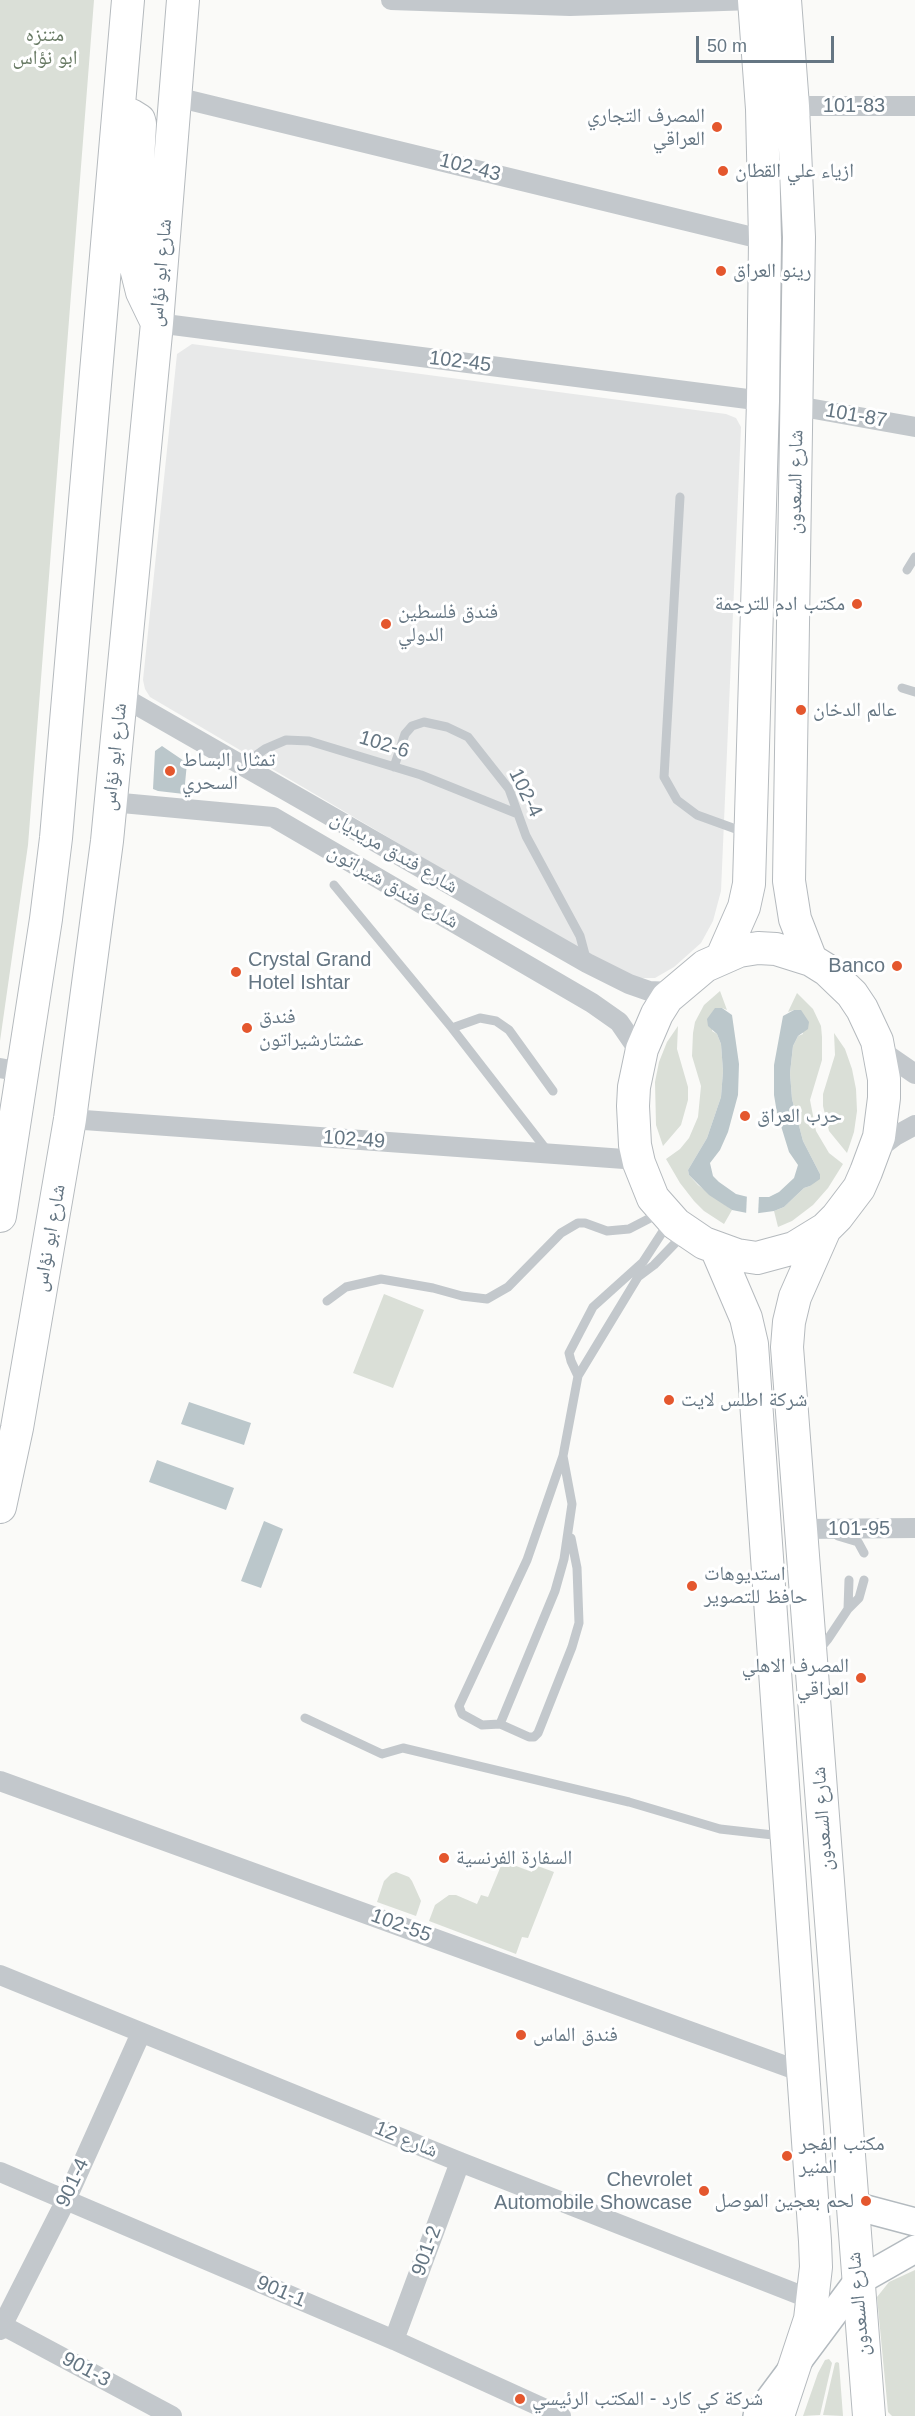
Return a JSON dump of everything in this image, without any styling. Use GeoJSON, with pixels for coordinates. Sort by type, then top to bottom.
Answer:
{"type":"FeatureCollection","features":[{"type":"Feature","properties":{"kind":"main road"},"geometry":{"type":"LineString","coordinates":[[0,1216],[11,1070],[48,909],[56,838],[128,0]]}},
{"type":"Feature","properties":{"kind":"main road","name":"شارع ابو نؤاس"},"geometry":{"type":"LineString","coordinates":[[0,1508],[26,1376],[70,1119],[107,841],[157,323],[183,0]]}},
{"type":"Feature","properties":{"kind":"main road","name":"شارع السعدون"},"geometry":{"type":"LineString","coordinates":[[722,957],[744,907],[749,884],[751,834],[765,240],[762,109],[754,0]]}},
{"type":"Feature","properties":{"kind":"main road","name":"شارع السعدون"},"geometry":{"type":"LineString","coordinates":[[785,0],[799,237],[789,881],[795,919],[811,960]]}},
{"type":"Feature","properties":{"kind":"main road"},"geometry":{"type":"LineString","coordinates":[[119,120],[126,115],[131,115],[139,120],[140,124],[133,256],[142,292],[157,323]]}},
{"type":"Feature","properties":{"kind":"main road"},"geometry":{"type":"LineString","coordinates":[[56,838],[107,841]]}},
{"type":"Feature","properties":{"kind":"main road"},"geometry":{"type":"LineString","coordinates":[[776,949],[811,960],[827,970],[852,994],[870,1024],[878,1045],[883,1069],[884,1098],[879,1137],[859,1188],[825,1229],[794,1248],[757,1258],[737,1255],[716,1248],[674,1220],[653,1198],[638,1160],[633,1106],[641,1054],[657,1014],[673,992],[694,973],[722,957],[748,950],[776,949]]}},
{"type":"Feature","properties":{"kind":"main road","name":"شارع السعدون"},"geometry":{"type":"LineString","coordinates":[[825,1229],[795,1296],[787,1347],[851,2205],[869,2416]]}},
{"type":"Feature","properties":{"kind":"main road","name":"شارع السعدون"},"geometry":{"type":"LineString","coordinates":[[716,1248],[746,1318],[752,1344],[815,2241],[813,2300],[803,2345],[778,2416]]}},
{"type":"Feature","properties":{"kind":"main road"},"geometry":{"type":"LineString","coordinates":[[851,2205],[915,2222]]}},
{"type":"Feature","properties":{"kind":"main road"},"geometry":{"type":"LineString","coordinates":[[758,2416],[857,2282],[915,2250]]}},
{"type":"Feature","properties":{"kind":"street"},"geometry":{"type":"LineString","coordinates":[[391,0],[570,6],[754,0]]}},
{"type":"Feature","properties":{"kind":"street","name":"102-43"},"geometry":{"type":"LineString","coordinates":[[176,97],[765,240]]}},
{"type":"Feature","properties":{"kind":"street","name":"101-83"},"geometry":{"type":"LineString","coordinates":[[793,106],[915,106]]}},
{"type":"Feature","properties":{"kind":"street","name":"102-45"},"geometry":{"type":"LineString","coordinates":[[157,323],[763,401]]}},
{"type":"Feature","properties":{"kind":"street","name":"101-87"},"geometry":{"type":"LineString","coordinates":[[797,406],[915,427]]}},
{"type":"Feature","properties":{"kind":"street","name":"شارع فندق مريديان"},"geometry":{"type":"LineString","coordinates":[[121,696],[587,963],[629,984],[650,991],[673,992]]}},
{"type":"Feature","properties":{"kind":"street"},"geometry":{"type":"LineString","coordinates":[[273,817],[285,792]]}},
{"type":"Feature","properties":{"kind":"street","name":"شارع فندق شيراتون"},"geometry":{"type":"LineString","coordinates":[[111,802],[273,817],[592,1003],[619,1022],[641,1054]]}},
{"type":"Feature","properties":{"kind":"street"},"geometry":{"type":"LineString","coordinates":[[510,955],[524,927]]}},
{"type":"Feature","properties":{"kind":"street"},"geometry":{"type":"LineString","coordinates":[[878,1045],[889,1056],[915,1074]]}},
{"type":"Feature","properties":{"kind":"street","name":"102-49"},"geometry":{"type":"LineString","coordinates":[[70,1119],[638,1160]]}},
{"type":"Feature","properties":{"kind":"street"},"geometry":{"type":"LineString","coordinates":[[872,1154],[895,1136],[915,1125]]}},
{"type":"Feature","properties":{"kind":"street","name":"101-95"},"geometry":{"type":"LineString","coordinates":[[802,1529],[915,1528]]}},
{"type":"Feature","properties":{"kind":"street","name":"102-55"},"geometry":{"type":"LineString","coordinates":[[0,1781],[802,2072]]}},
{"type":"Feature","properties":{"kind":"street","name":"شارع 12"},"geometry":{"type":"LineString","coordinates":[[0,1975],[460,2162],[813,2300]]}},
{"type":"Feature","properties":{"kind":"street","name":"901-4"},"geometry":{"type":"LineString","coordinates":[[1,2327],[66,2200],[141,2033]]}},
{"type":"Feature","properties":{"kind":"street","name":"901-2"},"geometry":{"type":"LineString","coordinates":[[394,2340],[460,2162]]}},
{"type":"Feature","properties":{"kind":"street","name":"901-1"},"geometry":{"type":"LineString","coordinates":[[0,2172],[394,2340],[561,2416]]}},
{"type":"Feature","properties":{"kind":"street","name":"901-3"},"geometry":{"type":"LineString","coordinates":[[1,2327],[172,2416]]}},
{"type":"Feature","properties":{"kind":"lane"},"geometry":{"type":"LineString","coordinates":[[680,497],[664,777],[677,800],[697,815],[751,834]]}},
{"type":"Feature","properties":{"kind":"lane"},"geometry":{"type":"LineString","coordinates":[[907,570],[915,557]]}},
{"type":"Feature","properties":{"kind":"lane"},"geometry":{"type":"LineString","coordinates":[[902,688],[915,692]]}},
{"type":"Feature","properties":{"kind":"lane","name":"102-4"},"geometry":{"type":"LineString","coordinates":[[394,767],[405,734],[412,726],[424,722],[447,726],[468,737],[508,789],[526,836],[580,936],[587,963]]}},
{"type":"Feature","properties":{"kind":"lane","name":"102-6"},"geometry":{"type":"LineString","coordinates":[[241,766],[265,749],[286,741],[309,741],[394,767],[518,814]]}},
{"type":"Feature","properties":{"kind":"lane"},"geometry":{"type":"LineString","coordinates":[[334,885],[452,1028],[550,1155]]}},
{"type":"Feature","properties":{"kind":"lane"},"geometry":{"type":"LineString","coordinates":[[452,1028],[480,1018],[496,1021],[509,1030],[553,1091]]}},
{"type":"Feature","properties":{"kind":"lane"},"geometry":{"type":"LineString","coordinates":[[570,1533],[577,1568],[579,1623],[572,1647],[538,1733],[534,1737],[529,1737],[500,1724],[482,1725],[462,1714],[459,1706],[527,1560],[563,1456],[578,1376],[628,1284],[674,1220]]}},
{"type":"Feature","properties":{"kind":"lane"},"geometry":{"type":"LineString","coordinates":[[578,1376],[569,1357],[570,1350],[596,1302],[628,1284],[654,1265],[674,1220]]}},
{"type":"Feature","properties":{"kind":"lane"},"geometry":{"type":"LineString","coordinates":[[327,1301],[346,1287],[381,1279],[487,1299],[508,1287],[561,1233],[578,1223],[585,1223],[607,1231],[674,1220]]}},
{"type":"Feature","properties":{"kind":"lane"},"geometry":{"type":"LineString","coordinates":[[500,1724],[555,1591],[570,1533],[572,1504],[563,1456]]}},
{"type":"Feature","properties":{"kind":"lane"},"geometry":{"type":"LineString","coordinates":[[802,1529],[853,1540],[858,1542],[864,1553]]}},
{"type":"Feature","properties":{"kind":"lane"},"geometry":{"type":"LineString","coordinates":[[848,1609],[849,1580]]}},
{"type":"Feature","properties":{"kind":"lane"},"geometry":{"type":"LineString","coordinates":[[812,1658],[848,1609],[859,1598],[864,1580]]}},
{"type":"Feature","properties":{"kind":"lane"},"geometry":{"type":"LineString","coordinates":[[305,1718],[382,1754],[403,1748],[629,1802],[720,1829],[788,1836]]}},
{"type":"Feature","properties":{"kind":"shaded area"},"geometry":{"type":"Polygon","coordinates":[[[192,344],[726,414],[736,418],[741,427],[721,891],[713,921],[701,943],[674,967],[655,978],[627,978],[150,697],[143,680],[177,354],[192,344]]]}},
{"type":"Feature","properties":{"kind":"shaded area"},"geometry":{"type":"Polygon","coordinates":[[[162,746],[187,763],[184,794],[153,789],[155,751],[162,746]]]}},
{"type":"Feature","properties":{"kind":"shaded area"},"geometry":{"type":"Polygon","coordinates":[[[715,1008],[722,1008],[732,1015],[739,1064],[738,1095],[728,1132],[720,1150],[710,1163],[713,1176],[719,1182],[736,1194],[748,1197],[769,1197],[779,1192],[794,1178],[798,1165],[789,1152],[777,1113],[774,1095],[774,1065],[783,1016],[794,1010],[801,1010],[809,1022],[808,1029],[798,1036],[793,1046],[790,1073],[792,1099],[803,1141],[820,1174],[820,1179],[804,1188],[784,1207],[774,1211],[752,1214],[732,1210],[709,1195],[689,1175],[688,1170],[707,1138],[721,1097],[723,1071],[721,1044],[717,1034],[708,1026],[707,1019],[715,1008]]]}},
{"type":"Feature","properties":{"kind":"shaded area"},"geometry":{"type":"Polygon","coordinates":[[[189,1402],[251,1423],[244,1445],[181,1424],[189,1402]]]}},
{"type":"Feature","properties":{"kind":"shaded area"},"geometry":{"type":"Polygon","coordinates":[[[157,1460],[234,1488],[226,1510],[149,1482],[157,1460]]]}},
{"type":"Feature","properties":{"kind":"shaded area"},"geometry":{"type":"Polygon","coordinates":[[[264,1521],[283,1529],[261,1588],[241,1581],[264,1521]]]}},
{"type":"Feature","properties":{"kind":"green space","name":"متنزه ابو نؤاس"},"geometry":{"type":"Polygon","coordinates":[[[0,0],[94,0],[28,845],[0,1041],[0,0]]]}},
{"type":"Feature","properties":{"kind":"green space"},"geometry":{"type":"Polygon","coordinates":[[[720,991],[727,1010],[722,1008],[712,1031],[717,1034],[721,1044],[723,1071],[721,1097],[707,1138],[688,1170],[689,1175],[698,1185],[732,1210],[724,1224],[704,1211],[694,1201],[666,1159],[680,1149],[689,1138],[698,1117],[701,1086],[692,1056],[693,1033],[695,1022],[704,1005],[720,991]]]}},
{"type":"Feature","properties":{"kind":"green space"},"geometry":{"type":"Polygon","coordinates":[[[797,993],[813,1009],[821,1026],[822,1060],[810,1100],[816,1131],[829,1153],[843,1164],[828,1188],[813,1205],[792,1221],[778,1227],[774,1211],[784,1207],[804,1188],[810,1186],[820,1174],[803,1141],[792,1099],[790,1073],[793,1046],[798,1036],[803,1034],[794,1010],[788,1012],[797,993]]]}},
{"type":"Feature","properties":{"kind":"green space"},"geometry":{"type":"Polygon","coordinates":[[[678,1026],[677,1049],[688,1087],[688,1100],[681,1125],[663,1146],[656,1125],[655,1082],[659,1062],[667,1042],[678,1026]]]}},
{"type":"Feature","properties":{"kind":"green space"},"geometry":{"type":"Polygon","coordinates":[[[834,1033],[845,1049],[856,1089],[857,1111],[854,1132],[847,1153],[829,1131],[823,1106],[823,1094],[835,1055],[834,1033]]]}},
{"type":"Feature","properties":{"kind":"green space"},"geometry":{"type":"Polygon","coordinates":[[[384,1294],[424,1310],[393,1388],[353,1373],[384,1294]]]}},
{"type":"Feature","properties":{"kind":"green space"},"geometry":{"type":"Polygon","coordinates":[[[503,1861],[532,1872],[535,1865],[554,1872],[528,1938],[522,1937],[516,1954],[429,1921],[435,1905],[449,1895],[456,1895],[477,1904],[481,1895],[488,1897],[503,1861]]]}},
{"type":"Feature","properties":{"kind":"green space"},"geometry":{"type":"Polygon","coordinates":[[[396,1872],[409,1877],[412,1881],[421,1901],[416,1916],[377,1902],[384,1881],[396,1872]]]}},
{"type":"Feature","properties":{"kind":"green space"},"geometry":{"type":"Polygon","coordinates":[[[915,2270],[915,2416],[892,2416],[888,2412],[877,2297],[889,2282],[915,2270]]]}},
{"type":"Feature","properties":{"kind":"green space"},"geometry":{"type":"Polygon","coordinates":[[[829,2359],[832,2363],[820,2415],[803,2416],[818,2373],[825,2360],[829,2359]]]}},
{"type":"Feature","properties":{"kind":"green space"},"geometry":{"type":"Polygon","coordinates":[[[835,2363],[839,2363],[843,2416],[823,2415],[835,2363]]]}},
{"type":"Feature","properties":{"kind":"pier"},"geometry":{"type":"Polygon","coordinates":[[[747,1194],[759,1195],[758,1216],[746,1216],[747,1194]]]}},
{"type":"Feature","properties":{"kind":"place","name":"المصرف التجاري العراقي"},"geometry":{"type":"Point","coordinates":[717,127]}},
{"type":"Feature","properties":{"kind":"place","name":"ازياء علي القطان"},"geometry":{"type":"Point","coordinates":[723,171]}},
{"type":"Feature","properties":{"kind":"place","name":"رينو العراق"},"geometry":{"type":"Point","coordinates":[721,271]}},
{"type":"Feature","properties":{"kind":"place","name":"مكتب ادم للترجمة"},"geometry":{"type":"Point","coordinates":[857,604]}},
{"type":"Feature","properties":{"kind":"place","name":"فندق فلسطين الدولي"},"geometry":{"type":"Point","coordinates":[386,624]}},
{"type":"Feature","properties":{"kind":"place","name":"عالم الدخان"},"geometry":{"type":"Point","coordinates":[801,710]}},
{"type":"Feature","properties":{"kind":"place","name":"تمثال البساط السحري"},"geometry":{"type":"Point","coordinates":[170,771]}},
{"type":"Feature","properties":{"kind":"place","name":"Banco"},"geometry":{"type":"Point","coordinates":[897,966]}},
{"type":"Feature","properties":{"kind":"place","name":"Crystal Grand Hotel Ishtar"},"geometry":{"type":"Point","coordinates":[236,972]}},
{"type":"Feature","properties":{"kind":"place","name":"فندق عشتارشيراتون"},"geometry":{"type":"Point","coordinates":[247,1028]}},
{"type":"Feature","properties":{"kind":"place","name":"حرب العراق"},"geometry":{"type":"Point","coordinates":[745,1116]}},
{"type":"Feature","properties":{"kind":"place","name":"شركة اطلس لايت"},"geometry":{"type":"Point","coordinates":[669,1400]}},
{"type":"Feature","properties":{"kind":"place","name":"استديوهات حافظ للتصوير"},"geometry":{"type":"Point","coordinates":[692,1586]}},
{"type":"Feature","properties":{"kind":"place","name":"المصرف الاهلي العراقي"},"geometry":{"type":"Point","coordinates":[861,1678]}},
{"type":"Feature","properties":{"kind":"place","name":"السفارة الفرنسية"},"geometry":{"type":"Point","coordinates":[444,1858]}},
{"type":"Feature","properties":{"kind":"place","name":"فندق الماس"},"geometry":{"type":"Point","coordinates":[521,2035]}},
{"type":"Feature","properties":{"kind":"place","name":"مكتب الفجر المنير"},"geometry":{"type":"Point","coordinates":[787,2156]}},
{"type":"Feature","properties":{"kind":"place","name":"Chevrolet Automobile Showcase"},"geometry":{"type":"Point","coordinates":[704,2191]}},
{"type":"Feature","properties":{"kind":"place","name":"لحم بعجين الموصل"},"geometry":{"type":"Point","coordinates":[866,2201]}},
{"type":"Feature","properties":{"kind":"place","name":"شركة كي كارد - المكتب الرئيسي"},"geometry":{"type":"Point","coordinates":[520,2399]}}]}
